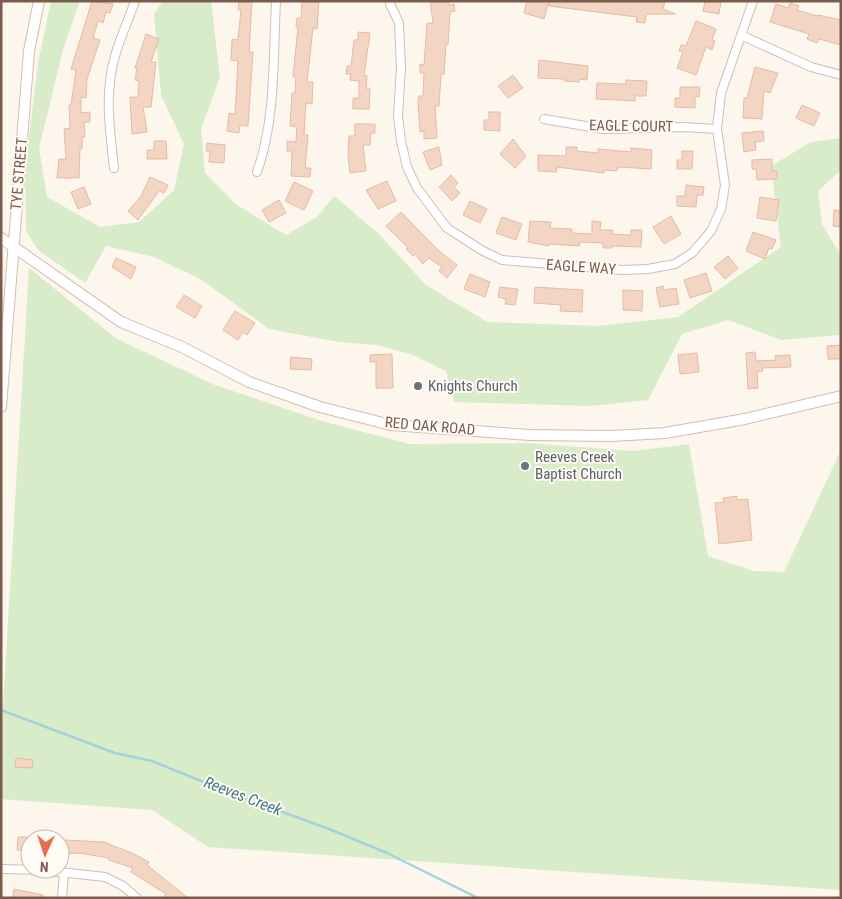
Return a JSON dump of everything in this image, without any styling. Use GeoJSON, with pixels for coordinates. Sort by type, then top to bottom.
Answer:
{"type":"FeatureCollection","features":[{"type":"Feature","properties":{"kind":"street","name":"TYE STREET"},"geometry":{"type":"LineString","coordinates":[[1,407],[28,51],[39,1]]}},
{"type":"Feature","properties":{"kind":"street"},"geometry":{"type":"LineString","coordinates":[[114,168],[108,99],[115,57],[135,1]]}},
{"type":"Feature","properties":{"kind":"street"},"geometry":{"type":"LineString","coordinates":[[257,172],[264,153],[270,115],[276,1]]}},
{"type":"Feature","properties":{"kind":"street","name":"EAGLE WAY"},"geometry":{"type":"LineString","coordinates":[[390,4],[400,23],[401,67],[398,116],[400,141],[407,167],[421,195],[447,228],[483,251],[502,260],[623,270],[648,269],[675,264],[692,253],[711,231],[721,209],[725,184],[718,129],[721,93],[743,36],[753,1]]}},
{"type":"Feature","properties":{"kind":"street"},"geometry":{"type":"LineString","coordinates":[[743,36],[811,67],[841,75]]}},
{"type":"Feature","properties":{"kind":"street","name":"EAGLE COURT"},"geometry":{"type":"LineString","coordinates":[[544,120],[603,129],[682,127],[718,129]]}},
{"type":"Feature","properties":{"kind":"street","name":"RED OAK ROAD"},"geometry":{"type":"LineString","coordinates":[[1,238],[121,322],[182,348],[226,372],[320,407],[391,425],[530,435],[611,436],[665,432],[736,420],[841,396]]}},
{"type":"Feature","properties":{"kind":"street"},"geometry":{"type":"LineString","coordinates":[[1,869],[20,870]]}},
{"type":"Feature","properties":{"kind":"street"},"geometry":{"type":"LineString","coordinates":[[70,874],[105,877],[123,886],[137,898]]}},
{"type":"Feature","properties":{"kind":"street"},"geometry":{"type":"LineString","coordinates":[[62,898],[64,879]]}},
{"type":"Feature","properties":{"kind":"green space"},"geometry":{"type":"Polygon","coordinates":[[[51,1],[80,1],[64,46],[39,148],[47,197],[100,227],[139,222],[174,190],[184,144],[161,95],[154,14],[163,1],[211,1],[220,77],[201,129],[205,173],[237,205],[286,235],[317,217],[334,196],[379,234],[426,285],[487,322],[599,326],[678,317],[781,247],[771,166],[811,142],[841,138],[841,170],[818,191],[822,224],[841,256],[841,335],[781,340],[728,320],[682,334],[648,400],[591,406],[454,402],[446,371],[413,355],[377,345],[339,342],[269,329],[202,280],[154,257],[106,246],[85,283],[38,250],[26,231],[25,171],[38,63],[51,1]]]}},
{"type":"Feature","properties":{"kind":"green space"},"geometry":{"type":"Polygon","coordinates":[[[29,268],[117,339],[215,385],[322,421],[409,444],[525,443],[634,451],[689,444],[708,556],[754,571],[784,572],[841,450],[841,890],[208,847],[152,810],[1,799],[1,739],[29,268]]]}},
{"type":"Feature","properties":{"kind":"building"},"geometry":{"type":"Polygon","coordinates":[[[92,1],[113,4],[110,13],[106,12],[103,23],[98,21],[93,38],[100,40],[87,79],[86,98],[81,97],[81,113],[90,112],[90,122],[84,122],[85,137],[82,137],[82,149],[80,149],[79,178],[57,178],[59,159],[66,159],[64,129],[70,128],[69,105],[71,105],[76,70],[71,69],[92,1]]]}},
{"type":"Feature","properties":{"kind":"building"},"geometry":{"type":"Polygon","coordinates":[[[239,1],[252,1],[249,52],[253,52],[248,126],[240,125],[239,133],[227,131],[229,113],[235,114],[238,61],[231,60],[232,39],[238,40],[241,10],[238,10],[239,1]]]}},
{"type":"Feature","properties":{"kind":"building"},"geometry":{"type":"Polygon","coordinates":[[[302,1],[319,1],[317,29],[313,28],[307,82],[313,82],[312,104],[306,103],[304,134],[308,135],[305,168],[311,168],[310,177],[291,176],[292,151],[287,151],[287,141],[296,142],[297,127],[290,126],[292,93],[295,93],[296,77],[293,77],[298,27],[296,27],[297,18],[301,18],[302,1]]]}},
{"type":"Feature","properties":{"kind":"building"},"geometry":{"type":"Polygon","coordinates":[[[430,1],[448,1],[449,5],[454,4],[455,11],[450,12],[448,45],[446,44],[444,74],[441,74],[439,106],[435,106],[437,138],[424,139],[424,131],[420,132],[418,103],[419,96],[423,96],[424,73],[420,73],[420,64],[424,65],[427,23],[433,23],[430,1]]]}},
{"type":"Feature","properties":{"kind":"building"},"geometry":{"type":"Polygon","coordinates":[[[527,1],[549,1],[544,19],[524,13],[527,1]]]}},
{"type":"Feature","properties":{"kind":"building"},"geometry":{"type":"Polygon","coordinates":[[[549,1],[665,1],[663,9],[676,14],[646,14],[645,23],[636,22],[637,17],[549,6],[549,1]]]}},
{"type":"Feature","properties":{"kind":"building"},"geometry":{"type":"Polygon","coordinates":[[[705,1],[721,1],[719,14],[703,11],[705,1]]]}},
{"type":"Feature","properties":{"kind":"building"},"geometry":{"type":"Polygon","coordinates":[[[790,3],[799,6],[797,10],[841,20],[841,45],[819,39],[817,43],[807,39],[809,34],[770,22],[776,4],[788,8],[790,3]]]}},
{"type":"Feature","properties":{"kind":"building"},"geometry":{"type":"Polygon","coordinates":[[[696,21],[716,29],[712,40],[715,41],[712,50],[706,47],[696,75],[677,68],[683,52],[679,51],[681,45],[686,46],[696,21]]]}},
{"type":"Feature","properties":{"kind":"building"},"geometry":{"type":"Polygon","coordinates":[[[358,32],[370,33],[364,75],[367,76],[366,89],[370,89],[369,109],[353,109],[353,98],[359,98],[359,81],[350,80],[351,74],[346,74],[347,66],[351,66],[354,40],[358,40],[358,32]]]}},
{"type":"Feature","properties":{"kind":"building"},"geometry":{"type":"Polygon","coordinates":[[[146,34],[159,39],[151,62],[156,62],[151,107],[143,107],[147,132],[132,134],[130,97],[138,97],[139,81],[135,80],[137,68],[135,68],[146,34]]]}},
{"type":"Feature","properties":{"kind":"building"},"geometry":{"type":"Polygon","coordinates":[[[539,60],[588,66],[587,80],[579,79],[579,82],[564,81],[564,79],[538,78],[539,60]]]}},
{"type":"Feature","properties":{"kind":"building"},"geometry":{"type":"Polygon","coordinates":[[[755,67],[778,73],[770,93],[764,91],[762,119],[743,118],[744,98],[747,98],[755,67]]]}},
{"type":"Feature","properties":{"kind":"building"},"geometry":{"type":"Polygon","coordinates":[[[513,75],[523,88],[508,98],[498,86],[513,75]]]}},
{"type":"Feature","properties":{"kind":"building"},"geometry":{"type":"Polygon","coordinates":[[[626,80],[647,81],[646,96],[635,96],[635,101],[596,99],[597,83],[626,84],[626,80]]]}},
{"type":"Feature","properties":{"kind":"building"},"geometry":{"type":"Polygon","coordinates":[[[680,87],[700,87],[699,97],[695,96],[695,108],[675,107],[675,98],[680,98],[680,87]]]}},
{"type":"Feature","properties":{"kind":"building"},"geometry":{"type":"Polygon","coordinates":[[[802,105],[820,113],[814,126],[796,118],[802,105]]]}},
{"type":"Feature","properties":{"kind":"building"},"geometry":{"type":"Polygon","coordinates":[[[489,112],[500,112],[500,131],[484,130],[484,120],[489,120],[489,112]]]}},
{"type":"Feature","properties":{"kind":"building"},"geometry":{"type":"Polygon","coordinates":[[[355,124],[375,124],[375,133],[371,133],[370,145],[363,145],[366,171],[350,173],[348,155],[349,136],[355,136],[355,124]]]}},
{"type":"Feature","properties":{"kind":"building"},"geometry":{"type":"Polygon","coordinates":[[[763,131],[764,141],[755,142],[756,150],[744,152],[742,133],[763,131]]]}},
{"type":"Feature","properties":{"kind":"building"},"geometry":{"type":"Polygon","coordinates":[[[513,139],[526,156],[515,168],[500,154],[513,139]]]}},
{"type":"Feature","properties":{"kind":"building"},"geometry":{"type":"Polygon","coordinates":[[[154,141],[166,141],[167,159],[147,159],[147,150],[154,150],[154,141]]]}},
{"type":"Feature","properties":{"kind":"building"},"geometry":{"type":"Polygon","coordinates":[[[207,143],[225,145],[224,163],[209,162],[210,151],[206,151],[207,143]]]}},
{"type":"Feature","properties":{"kind":"building"},"geometry":{"type":"Polygon","coordinates":[[[439,147],[442,165],[430,170],[423,152],[439,147]]]}},
{"type":"Feature","properties":{"kind":"building"},"geometry":{"type":"Polygon","coordinates":[[[566,147],[577,147],[577,151],[598,153],[598,149],[631,152],[631,148],[652,150],[651,169],[618,167],[617,171],[604,170],[604,173],[557,167],[556,172],[538,171],[538,155],[566,156],[566,147]]]}},
{"type":"Feature","properties":{"kind":"building"},"geometry":{"type":"Polygon","coordinates":[[[682,151],[693,151],[692,169],[677,169],[677,160],[682,160],[682,151]]]}},
{"type":"Feature","properties":{"kind":"building"},"geometry":{"type":"Polygon","coordinates":[[[772,159],[772,171],[777,171],[777,179],[757,180],[756,169],[752,169],[752,160],[772,159]]]}},
{"type":"Feature","properties":{"kind":"building"},"geometry":{"type":"Polygon","coordinates":[[[451,175],[458,183],[454,187],[460,193],[452,201],[439,187],[451,175]]]}},
{"type":"Feature","properties":{"kind":"building"},"geometry":{"type":"Polygon","coordinates":[[[150,177],[168,185],[164,193],[159,191],[138,220],[128,211],[141,196],[150,177]]]}},
{"type":"Feature","properties":{"kind":"building"},"geometry":{"type":"Polygon","coordinates":[[[387,181],[396,201],[378,209],[366,190],[387,181]]]}},
{"type":"Feature","properties":{"kind":"building"},"geometry":{"type":"Polygon","coordinates":[[[294,182],[313,191],[304,210],[285,201],[294,182]]]}},
{"type":"Feature","properties":{"kind":"building"},"geometry":{"type":"Polygon","coordinates":[[[686,185],[704,187],[703,195],[697,195],[696,207],[677,206],[677,196],[685,196],[686,185]]]}},
{"type":"Feature","properties":{"kind":"building"},"geometry":{"type":"Polygon","coordinates":[[[84,187],[91,204],[78,209],[71,192],[84,187]]]}},
{"type":"Feature","properties":{"kind":"building"},"geometry":{"type":"Polygon","coordinates":[[[760,197],[779,200],[776,221],[757,218],[760,197]]]}},
{"type":"Feature","properties":{"kind":"building"},"geometry":{"type":"Polygon","coordinates":[[[279,200],[286,213],[269,222],[262,210],[279,200]]]}},
{"type":"Feature","properties":{"kind":"building"},"geometry":{"type":"Polygon","coordinates":[[[470,201],[487,209],[480,223],[463,215],[470,201]]]}},
{"type":"Feature","properties":{"kind":"building"},"geometry":{"type":"Polygon","coordinates":[[[834,210],[841,211],[841,227],[833,226],[834,210]]]}},
{"type":"Feature","properties":{"kind":"building"},"geometry":{"type":"Polygon","coordinates":[[[401,212],[439,251],[457,265],[447,278],[439,271],[442,267],[429,258],[423,264],[415,254],[413,256],[406,249],[408,248],[386,226],[401,212]]]}},
{"type":"Feature","properties":{"kind":"building"},"geometry":{"type":"Polygon","coordinates":[[[671,216],[681,234],[664,244],[653,227],[671,216]]]}},
{"type":"Feature","properties":{"kind":"building"},"geometry":{"type":"Polygon","coordinates":[[[502,217],[522,224],[516,240],[496,233],[502,217]]]}},
{"type":"Feature","properties":{"kind":"building"},"geometry":{"type":"Polygon","coordinates":[[[530,221],[551,222],[550,228],[572,229],[572,233],[592,234],[592,221],[601,222],[600,230],[613,230],[612,234],[631,235],[631,230],[642,230],[641,247],[612,246],[612,248],[603,248],[603,243],[580,242],[579,246],[549,244],[549,246],[528,242],[530,221]]]}},
{"type":"Feature","properties":{"kind":"building"},"geometry":{"type":"Polygon","coordinates":[[[753,232],[776,240],[772,249],[769,248],[765,259],[746,251],[753,232]]]}},
{"type":"Feature","properties":{"kind":"building"},"geometry":{"type":"Polygon","coordinates":[[[728,256],[738,268],[725,279],[714,267],[728,256]]]}},
{"type":"Feature","properties":{"kind":"building"},"geometry":{"type":"Polygon","coordinates":[[[116,258],[136,267],[131,279],[112,267],[116,258]]]}},
{"type":"Feature","properties":{"kind":"building"},"geometry":{"type":"Polygon","coordinates":[[[706,273],[712,291],[690,298],[684,280],[706,273]]]}},
{"type":"Feature","properties":{"kind":"building"},"geometry":{"type":"Polygon","coordinates":[[[470,274],[490,282],[485,297],[464,289],[470,274]]]}},
{"type":"Feature","properties":{"kind":"building"},"geometry":{"type":"Polygon","coordinates":[[[663,286],[664,290],[676,288],[679,304],[660,307],[656,288],[663,286]]]}},
{"type":"Feature","properties":{"kind":"building"},"geometry":{"type":"Polygon","coordinates":[[[500,287],[518,289],[515,305],[505,304],[506,299],[498,297],[500,287]]]}},
{"type":"Feature","properties":{"kind":"building"},"geometry":{"type":"Polygon","coordinates":[[[535,287],[583,290],[582,312],[560,311],[561,305],[534,303],[535,287]]]}},
{"type":"Feature","properties":{"kind":"building"},"geometry":{"type":"Polygon","coordinates":[[[623,290],[643,291],[642,311],[623,310],[623,290]]]}},
{"type":"Feature","properties":{"kind":"building"},"geometry":{"type":"Polygon","coordinates":[[[184,295],[202,306],[195,318],[176,307],[184,295]]]}},
{"type":"Feature","properties":{"kind":"building"},"geometry":{"type":"Polygon","coordinates":[[[235,311],[255,323],[247,335],[243,332],[238,340],[223,330],[235,311]]]}},
{"type":"Feature","properties":{"kind":"building"},"geometry":{"type":"Polygon","coordinates":[[[841,345],[841,359],[828,359],[827,346],[841,345]]]}},
{"type":"Feature","properties":{"kind":"building"},"geometry":{"type":"Polygon","coordinates":[[[755,352],[756,361],[776,360],[775,356],[790,355],[791,367],[762,368],[763,371],[757,372],[758,388],[748,389],[746,353],[755,352]]]}},
{"type":"Feature","properties":{"kind":"building"},"geometry":{"type":"Polygon","coordinates":[[[697,353],[699,372],[680,374],[678,355],[697,353]]]}},
{"type":"Feature","properties":{"kind":"building"},"geometry":{"type":"Polygon","coordinates":[[[392,354],[393,388],[376,388],[376,362],[370,362],[370,355],[392,354]]]}},
{"type":"Feature","properties":{"kind":"building"},"geometry":{"type":"Polygon","coordinates":[[[291,357],[312,359],[311,370],[290,369],[291,357]]]}},
{"type":"Feature","properties":{"kind":"building"},"geometry":{"type":"Polygon","coordinates":[[[737,496],[737,500],[748,499],[752,540],[719,544],[715,503],[724,502],[723,498],[737,496]]]}},
{"type":"Feature","properties":{"kind":"building"},"geometry":{"type":"Polygon","coordinates":[[[16,758],[33,760],[32,768],[15,767],[16,758]]]}},
{"type":"Feature","properties":{"kind":"building"},"geometry":{"type":"Polygon","coordinates":[[[18,837],[20,837],[20,850],[17,850],[18,837]]]}},
{"type":"Feature","properties":{"kind":"building"},"geometry":{"type":"Polygon","coordinates":[[[70,840],[104,842],[134,854],[149,862],[147,865],[188,898],[163,898],[166,894],[131,872],[133,868],[109,860],[109,858],[79,853],[70,854],[70,840]]]}},
{"type":"Feature","properties":{"kind":"building"},"geometry":{"type":"Polygon","coordinates":[[[14,889],[43,895],[43,898],[13,898],[14,889]]]}},
{"type":"Feature","properties":{"kind":"waterway","name":"Reeves Creek"},"geometry":{"type":"LineString","coordinates":[[1,710],[115,753],[152,761],[233,794],[329,829],[387,853],[478,898]]}},
{"type":"Feature","properties":{"kind":"place","name":"Knights Church"},"geometry":{"type":"Point","coordinates":[418,386]}},
{"type":"Feature","properties":{"kind":"place","name":"Reeves Creek Baptist Church"},"geometry":{"type":"Point","coordinates":[525,466]}}]}
